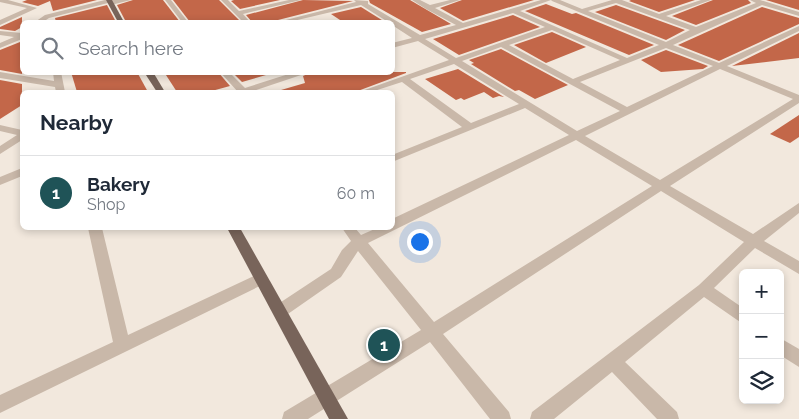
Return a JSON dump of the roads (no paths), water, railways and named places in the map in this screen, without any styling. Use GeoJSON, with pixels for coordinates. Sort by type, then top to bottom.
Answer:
{"type":"FeatureCollection","features":[{"type":"Feature","properties":{"kind":"main road"},"geometry":{"type":"LineString","coordinates":[[110,1],[119,20]]}},
{"type":"Feature","properties":{"kind":"main road"},"geometry":{"type":"LineString","coordinates":[[150,75],[160,90]]}},
{"type":"Feature","properties":{"kind":"main road"},"geometry":{"type":"LineString","coordinates":[[235,230],[339,419]]}},
{"type":"Feature","properties":{"kind":"street"},"geometry":{"type":"LineString","coordinates":[[0,0],[34,8],[0,23]]}},
{"type":"Feature","properties":{"kind":"street"},"geometry":{"type":"LineString","coordinates":[[42,20],[47,16],[110,1],[128,0]]}},
{"type":"Feature","properties":{"kind":"street"},"geometry":{"type":"LineString","coordinates":[[168,0],[183,20]]}},
{"type":"Feature","properties":{"kind":"street"},"geometry":{"type":"LineString","coordinates":[[224,0],[245,20]]}},
{"type":"Feature","properties":{"kind":"street"},"geometry":{"type":"LineString","coordinates":[[239,13],[298,0]]}},
{"type":"Feature","properties":{"kind":"street"},"geometry":{"type":"LineString","coordinates":[[296,20],[323,16],[360,1],[373,0]]}},
{"type":"Feature","properties":{"kind":"street"},"geometry":{"type":"LineString","coordinates":[[415,0],[464,26]]}},
{"type":"Feature","properties":{"kind":"street"},"geometry":{"type":"LineString","coordinates":[[428,8],[457,0]]}},
{"type":"Feature","properties":{"kind":"street"},"geometry":{"type":"LineString","coordinates":[[395,45],[548,0]]}},
{"type":"Feature","properties":{"kind":"street"},"geometry":{"type":"LineString","coordinates":[[554,0],[796,97]]}},
{"type":"Feature","properties":{"kind":"street"},"geometry":{"type":"LineString","coordinates":[[582,11],[618,0],[696,30]]}},
{"type":"Feature","properties":{"kind":"street"},"geometry":{"type":"LineString","coordinates":[[660,16],[708,0]]}},
{"type":"Feature","properties":{"kind":"street"},"geometry":{"type":"LineString","coordinates":[[753,0],[799,14]]}},
{"type":"Feature","properties":{"kind":"street"},"geometry":{"type":"LineString","coordinates":[[360,1],[390,20]]}},
{"type":"Feature","properties":{"kind":"street"},"geometry":{"type":"LineString","coordinates":[[572,82],[666,45],[696,30],[761,3]]}},
{"type":"Feature","properties":{"kind":"street"},"geometry":{"type":"LineString","coordinates":[[515,11],[626,60]]}},
{"type":"Feature","properties":{"kind":"street"},"geometry":{"type":"LineString","coordinates":[[395,23],[577,136],[799,268]]}},
{"type":"Feature","properties":{"kind":"street"},"geometry":{"type":"LineString","coordinates":[[370,90],[553,28]]}},
{"type":"Feature","properties":{"kind":"street"},"geometry":{"type":"LineString","coordinates":[[395,224],[629,112],[799,28]]}},
{"type":"Feature","properties":{"kind":"street"},"geometry":{"type":"LineString","coordinates":[[0,33],[20,36]]}},
{"type":"Feature","properties":{"kind":"street"},"geometry":{"type":"LineString","coordinates":[[0,46],[20,37]]}},
{"type":"Feature","properties":{"kind":"street"},"geometry":{"type":"LineString","coordinates":[[503,45],[629,112]]}},
{"type":"Feature","properties":{"kind":"street"},"geometry":{"type":"LineString","coordinates":[[0,75],[60,89],[58,75]]}},
{"type":"Feature","properties":{"kind":"street"},"geometry":{"type":"LineString","coordinates":[[227,75],[240,90]]}},
{"type":"Feature","properties":{"kind":"street"},"geometry":{"type":"LineString","coordinates":[[248,90],[296,75]]}},
{"type":"Feature","properties":{"kind":"street"},"geometry":{"type":"LineString","coordinates":[[404,79],[469,127]]}},
{"type":"Feature","properties":{"kind":"street"},"geometry":{"type":"LineString","coordinates":[[291,419],[328,398],[662,186],[796,97]]}},
{"type":"Feature","properties":{"kind":"street"},"geometry":{"type":"LineString","coordinates":[[395,157],[527,104]]}},
{"type":"Feature","properties":{"kind":"street"},"geometry":{"type":"LineString","coordinates":[[0,128],[20,133]]}},
{"type":"Feature","properties":{"kind":"street"},"geometry":{"type":"LineString","coordinates":[[0,151],[20,136]]}},
{"type":"Feature","properties":{"kind":"street"},"geometry":{"type":"LineString","coordinates":[[0,181],[20,173]]}},
{"type":"Feature","properties":{"kind":"street"},"geometry":{"type":"LineString","coordinates":[[539,419],[704,289],[754,241],[799,207]]}},
{"type":"Feature","properties":{"kind":"street"},"geometry":{"type":"LineString","coordinates":[[95,230],[122,345]]}},
{"type":"Feature","properties":{"kind":"street"},"geometry":{"type":"LineString","coordinates":[[350,230],[502,419]]}},
{"type":"Feature","properties":{"kind":"street"},"geometry":{"type":"LineString","coordinates":[[280,311],[336,273],[347,254],[359,241],[384,230]]}},
{"type":"Feature","properties":{"kind":"street"},"geometry":{"type":"LineString","coordinates":[[0,404],[261,280]]}},
{"type":"Feature","properties":{"kind":"street"},"geometry":{"type":"LineString","coordinates":[[704,289],[739,314]]}},
{"type":"Feature","properties":{"kind":"street"},"geometry":{"type":"LineString","coordinates":[[784,348],[799,359]]}},
{"type":"Feature","properties":{"kind":"street"},"geometry":{"type":"LineString","coordinates":[[613,362],[670,419]]}},
{"type":"Feature","properties":{"kind":"place","name":"Bakery"},"geometry":{"type":"Point","coordinates":[384,345]}}]}
